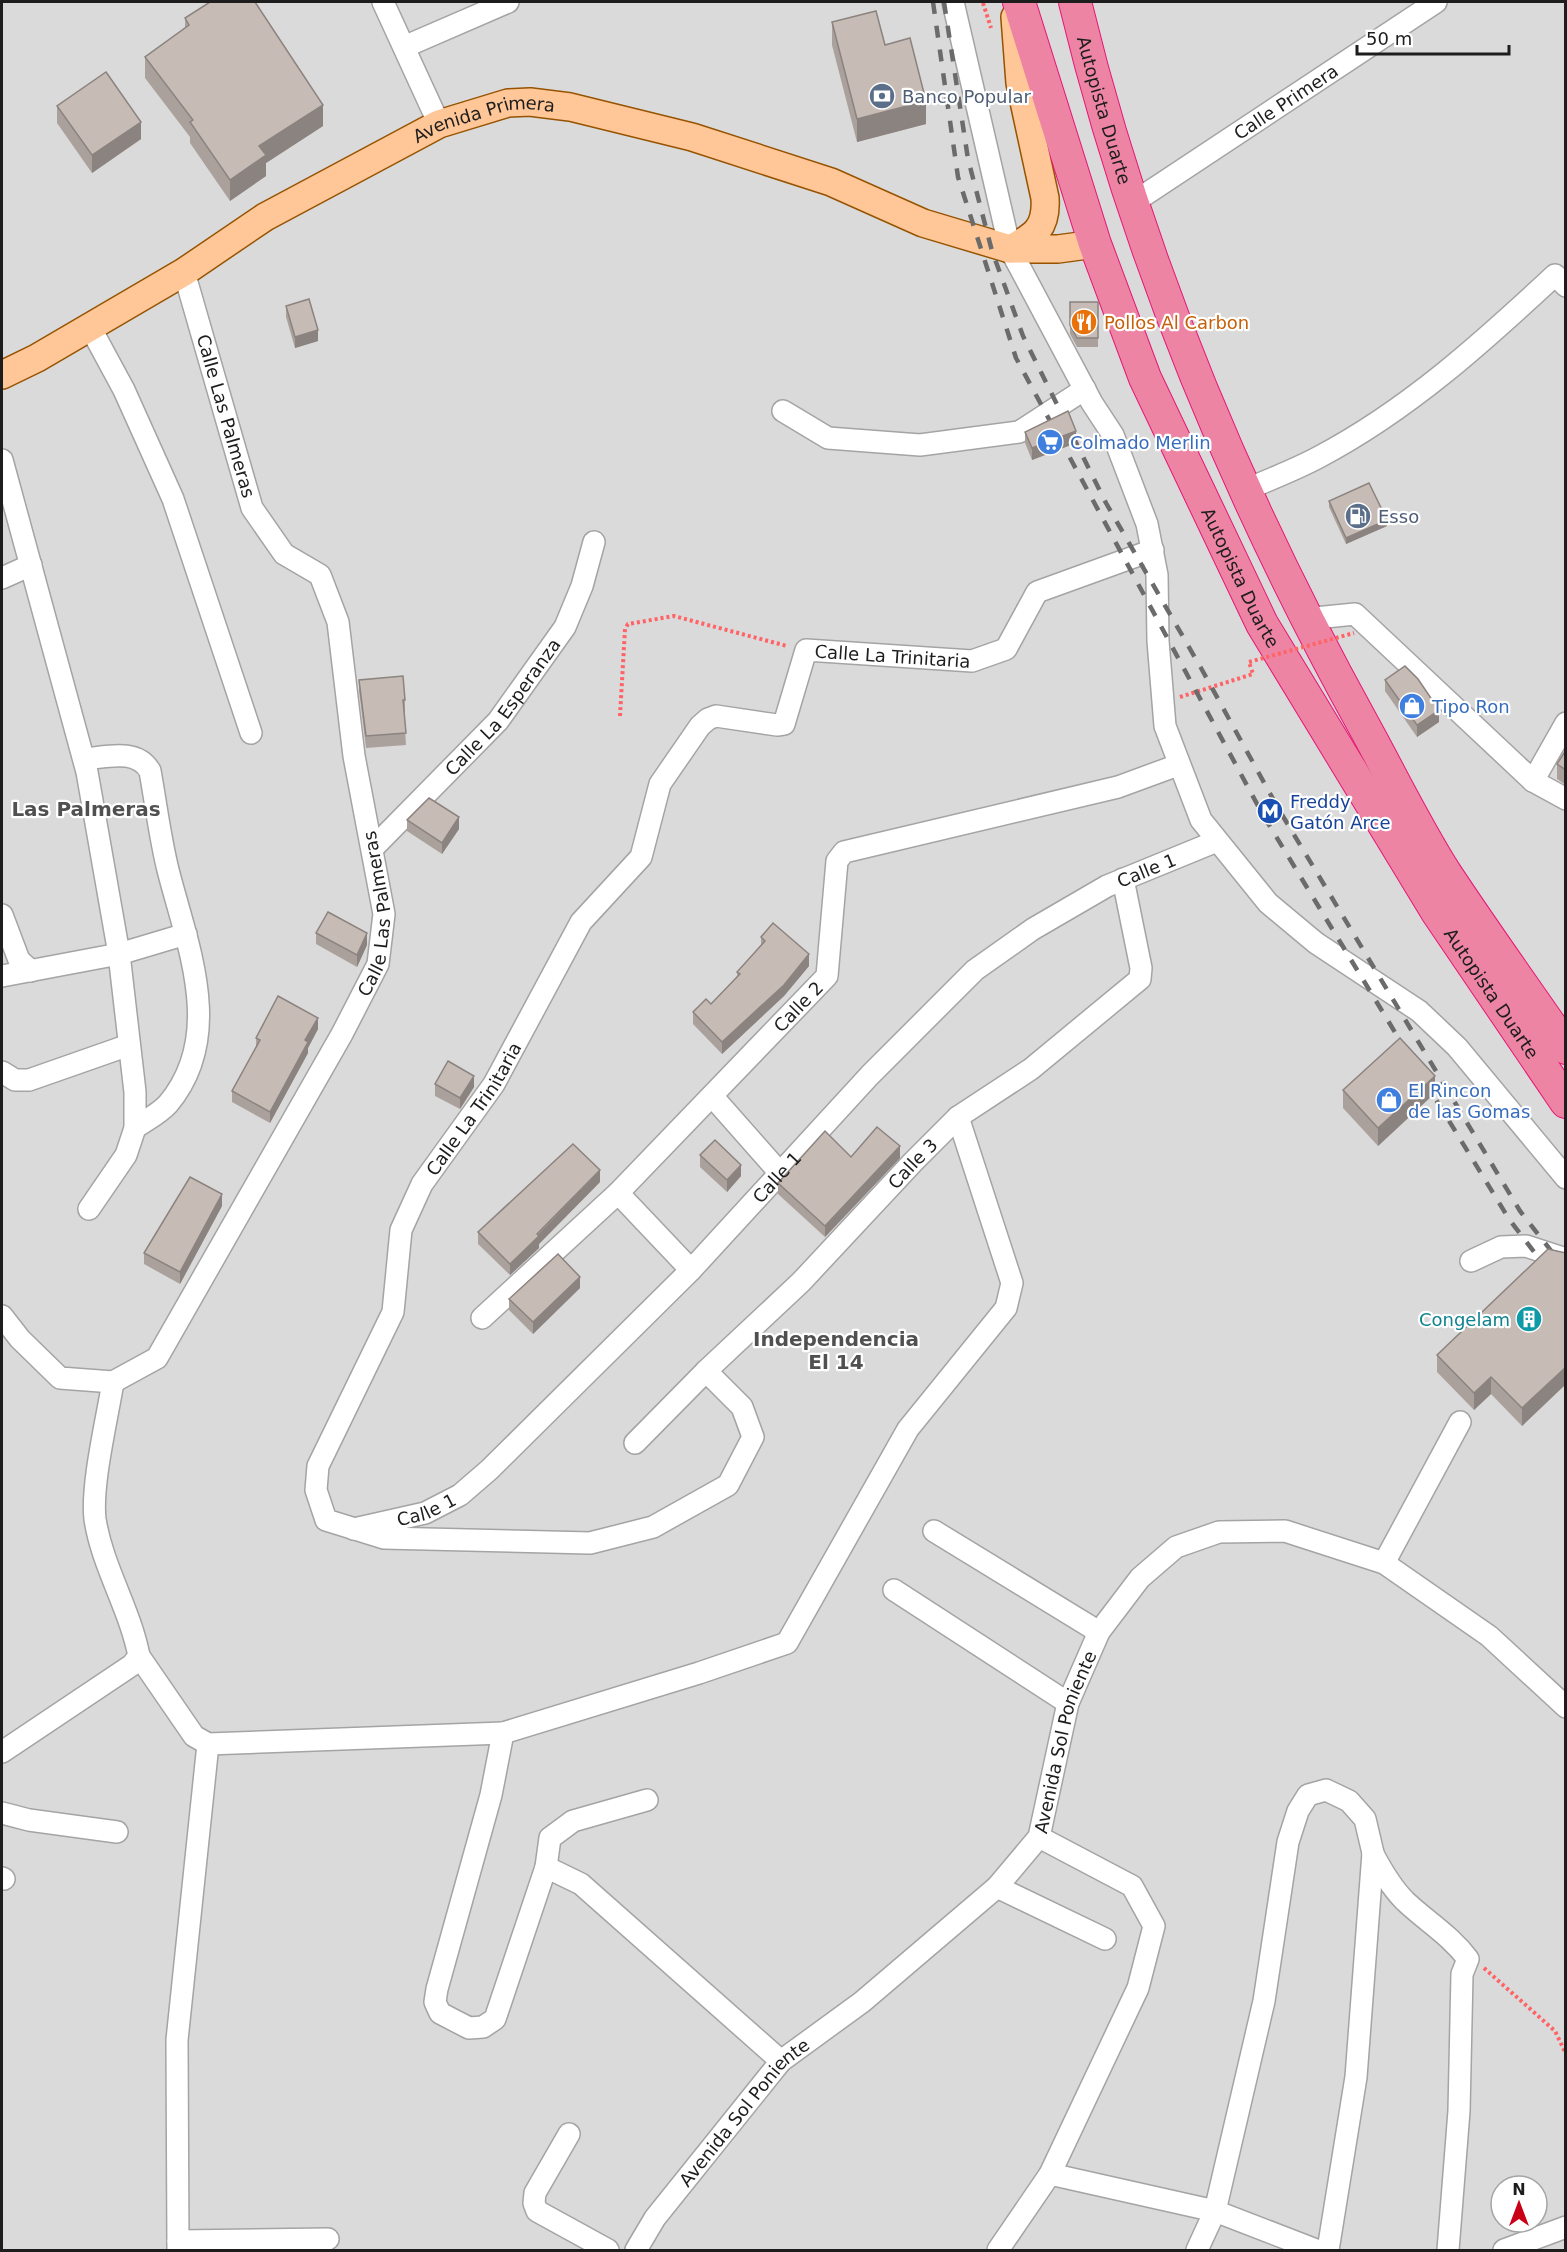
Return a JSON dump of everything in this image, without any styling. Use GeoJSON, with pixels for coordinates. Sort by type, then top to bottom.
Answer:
{"type":"FeatureCollection","features":[{"type":"Feature","properties":{"kind":"highway","name":"Autopista Duarte"},"geometry":{"type":"LineString","coordinates":[[1016,2],[1095,244],[1145,378],[1262,624],[1437,912],[1566,1102]]}},
{"type":"Feature","properties":{"kind":"highway","name":"Autopista Duarte"},"geometry":{"type":"LineString","coordinates":[[1075,2],[1100,104],[1176,324],[1243,491],[1305,619],[1445,872],[1566,1048]]}},
{"type":"Feature","properties":{"kind":"main road"},"geometry":{"type":"LineString","coordinates":[[1010,249],[1034,237],[1046,214],[1045,198],[1020,83],[1016,2]]}},
{"type":"Feature","properties":{"kind":"main road","name":"Avenida Primera"},"geometry":{"type":"LineString","coordinates":[[2,375],[184,272],[265,217],[439,124],[508,103],[530,102],[598,112],[692,137],[831,182],[923,223],[1010,249],[1058,249],[1095,244]]}},
{"type":"Feature","properties":{"kind":"street"},"geometry":{"type":"LineString","coordinates":[[383,2],[439,124]]}},
{"type":"Feature","properties":{"kind":"street"},"geometry":{"type":"LineString","coordinates":[[404,47],[508,2]]}},
{"type":"Feature","properties":{"kind":"street"},"geometry":{"type":"LineString","coordinates":[[953,2],[1010,249],[1085,389],[1113,435],[1147,524],[1157,575],[1165,726],[1178,765],[1201,820],[1268,903],[1316,944],[1419,1011],[1449,1039],[1566,1178]]}},
{"type":"Feature","properties":{"kind":"street","name":"Calle Primera"},"geometry":{"type":"LineString","coordinates":[[1134,202],[1431,3]]}},
{"type":"Feature","properties":{"kind":"street","name":"Calle Las Palmeras"},"geometry":{"type":"LineString","coordinates":[[113,1382],[157,1358],[342,1035],[378,964],[384,914],[354,756],[338,622],[320,575],[284,554],[252,508],[184,272]]}},
{"type":"Feature","properties":{"kind":"street"},"geometry":{"type":"LineString","coordinates":[[1243,491],[1319,457],[1381,419],[1446,373],[1562,275]]}},
{"type":"Feature","properties":{"kind":"street"},"geometry":{"type":"LineString","coordinates":[[90,327],[124,390],[173,499],[251,733]]}},
{"type":"Feature","properties":{"kind":"street"},"geometry":{"type":"LineString","coordinates":[[783,411],[828,438],[920,445],[1019,432],[1085,389]]}},
{"type":"Feature","properties":{"kind":"street"},"geometry":{"type":"LineString","coordinates":[[2,460],[84,759],[119,954],[135,1092],[135,1128],[126,1155],[90,1209]]}},
{"type":"Feature","properties":{"kind":"street","name":"Calle La Esperanza"},"geometry":{"type":"LineString","coordinates":[[373,848],[498,721],[565,627],[582,586],[594,542]]}},
{"type":"Feature","properties":{"kind":"street","name":"Calle La Trinitaria"},"geometry":{"type":"LineString","coordinates":[[706,1371],[742,1407],[753,1437],[728,1485],[653,1527],[590,1544],[384,1538],[326,1520],[316,1490],[318,1466],[393,1312],[401,1230],[422,1184],[494,1084],[581,922],[641,857],[660,783],[700,726],[716,716],[777,725],[784,724],[806,650],[972,661],[1010,645],[1037,592],[1153,550]]}},
{"type":"Feature","properties":{"kind":"street"},"geometry":{"type":"LineString","coordinates":[[2,578],[31,565]]}},
{"type":"Feature","properties":{"kind":"street"},"geometry":{"type":"LineString","coordinates":[[1305,619],[1355,614],[1533,781],[1566,799]]}},
{"type":"Feature","properties":{"kind":"street"},"geometry":{"type":"LineString","coordinates":[[1533,781],[1566,723]]}},
{"type":"Feature","properties":{"kind":"street"},"geometry":{"type":"LineString","coordinates":[[84,759],[131,755],[144,760],[150,771],[168,869],[186,934],[196,984],[201,1022],[188,1070],[168,1104],[135,1128]]}},
{"type":"Feature","properties":{"kind":"street","name":"Calle 2"},"geometry":{"type":"LineString","coordinates":[[482,1318],[618,1193],[827,976],[837,861],[844,852],[1118,787],[1178,765]]}},
{"type":"Feature","properties":{"kind":"street","name":"Calle 1"},"geometry":{"type":"LineString","coordinates":[[353,1529],[425,1513],[460,1495],[489,1470],[691,1270],[870,1075],[975,970],[1033,929],[1123,879],[1217,841]]}},
{"type":"Feature","properties":{"kind":"street","name":"Calle 3"},"geometry":{"type":"LineString","coordinates":[[635,1443],[706,1371],[801,1282],[912,1162],[958,1118],[1031,1069],[1140,979],[1141,968],[1123,879]]}},
{"type":"Feature","properties":{"kind":"street"},"geometry":{"type":"LineString","coordinates":[[2,915],[19,960],[31,971]]}},
{"type":"Feature","properties":{"kind":"street"},"geometry":{"type":"LineString","coordinates":[[2,976],[119,954],[186,934]]}},
{"type":"Feature","properties":{"kind":"street"},"geometry":{"type":"LineString","coordinates":[[2,1072],[15,1080],[28,1080],[129,1044]]}},
{"type":"Feature","properties":{"kind":"street"},"geometry":{"type":"LineString","coordinates":[[712,1096],[780,1173]]}},
{"type":"Feature","properties":{"kind":"street"},"geometry":{"type":"LineString","coordinates":[[2,1316],[20,1339],[60,1378],[113,1382],[95,1495],[98,1537],[134,1629],[139,1656],[194,1736],[208,1744],[503,1733],[699,1673],[787,1643],[908,1429],[1006,1308],[1012,1283],[958,1118]]}},
{"type":"Feature","properties":{"kind":"street"},"geometry":{"type":"LineString","coordinates":[[618,1193],[691,1270]]}},
{"type":"Feature","properties":{"kind":"street"},"geometry":{"type":"LineString","coordinates":[[1471,1261],[1501,1247],[1526,1246],[1566,1259]]}},
{"type":"Feature","properties":{"kind":"street"},"geometry":{"type":"LineString","coordinates":[[1384,1563],[1460,1422]]}},
{"type":"Feature","properties":{"kind":"street"},"geometry":{"type":"LineString","coordinates":[[934,1531],[1099,1632]]}},
{"type":"Feature","properties":{"kind":"street","name":"Avenida Sol Poniente"},"geometry":{"type":"LineString","coordinates":[[636,2250],[655,2218],[781,2061],[862,2002],[997,1887],[1039,1837],[1068,1703],[1099,1632],[1140,1578],[1176,1547],[1219,1532],[1285,1531],[1384,1563],[1489,1636],[1566,1707]]}},
{"type":"Feature","properties":{"kind":"street"},"geometry":{"type":"LineString","coordinates":[[894,1590],[1068,1703]]}},
{"type":"Feature","properties":{"kind":"street"},"geometry":{"type":"LineString","coordinates":[[2,1752],[132,1665],[139,1656]]}},
{"type":"Feature","properties":{"kind":"street"},"geometry":{"type":"LineString","coordinates":[[503,1733],[491,1795],[435,2002],[440,2013],[469,2028],[483,2027],[495,2019],[546,1867],[550,1838],[573,1821],[647,1800]]}},
{"type":"Feature","properties":{"kind":"street"},"geometry":{"type":"LineString","coordinates":[[208,1744],[177,2040],[178,2246],[328,2239]]}},
{"type":"Feature","properties":{"kind":"street"},"geometry":{"type":"LineString","coordinates":[[1197,2250],[1215,2211],[1264,2001],[1288,1842],[1298,1811],[1308,1795],[1326,1790],[1349,1801],[1365,1819],[1373,1853],[1387,1880],[1404,1900],[1456,1944],[1468,1959],[1462,1974],[1459,2111],[1448,2250]]}},
{"type":"Feature","properties":{"kind":"street"},"geometry":{"type":"LineString","coordinates":[[2,1813],[28,1820],[117,1832]]}},
{"type":"Feature","properties":{"kind":"street"},"geometry":{"type":"LineString","coordinates":[[998,2250],[1050,2174],[1138,1988],[1155,1926],[1132,1886],[1039,1837]]}},
{"type":"Feature","properties":{"kind":"street"},"geometry":{"type":"LineString","coordinates":[[1328,2250],[1356,2077],[1373,1853]]}},
{"type":"Feature","properties":{"kind":"street"},"geometry":{"type":"LineString","coordinates":[[546,1867],[581,1884],[781,2061]]}},
{"type":"Feature","properties":{"kind":"street"},"geometry":{"type":"LineString","coordinates":[[997,1887],[1105,1939]]}},
{"type":"Feature","properties":{"kind":"street"},"geometry":{"type":"LineString","coordinates":[[569,2134],[535,2193],[534,2203],[537,2211],[608,2250]]}},
{"type":"Feature","properties":{"kind":"street"},"geometry":{"type":"LineString","coordinates":[[1050,2174],[1215,2211],[1316,2250]]}},
{"type":"Feature","properties":{"kind":"street"},"geometry":{"type":"LineString","coordinates":[[1504,2250],[1566,2227]]}},
{"type":"Feature","properties":{"kind":"path"},"geometry":{"type":"LineString","coordinates":[[620,716],[624,633],[628,624],[674,616],[806,650]]}},
{"type":"Feature","properties":{"kind":"path"},"geometry":{"type":"LineString","coordinates":[[1163,702],[1253,674],[1249,662],[1354,633]]}},
{"type":"Feature","properties":{"kind":"path"},"geometry":{"type":"LineString","coordinates":[[1468,1959],[1498,1978],[1556,2031],[1566,2054]]}},
{"type":"Feature","properties":{"kind":"shaded area"},"geometry":{"type":"Polygon","coordinates":[[[2,2],[1565,2],[1565,2250],[2,2250],[2,2]]]}},
{"type":"Feature","properties":{"kind":"building"},"geometry":{"type":"Polygon","coordinates":[[[210,2],[255,2],[323,105],[259,146],[266,155],[230,180],[190,122],[193,120],[145,57],[189,25],[185,18],[210,2]]]}},
{"type":"Feature","properties":{"kind":"building","name":"Banco Popular"},"geometry":{"type":"Polygon","coordinates":[[[876,11],[885,45],[910,38],[926,101],[857,119],[832,22],[876,11]]]}},
{"type":"Feature","properties":{"kind":"building"},"geometry":{"type":"Polygon","coordinates":[[[106,72],[141,122],[92,155],[57,106],[106,72]]]}},
{"type":"Feature","properties":{"kind":"building"},"geometry":{"type":"Polygon","coordinates":[[[309,299],[318,330],[295,337],[286,306],[309,299]]]}},
{"type":"Feature","properties":{"kind":"building"},"geometry":{"type":"Polygon","coordinates":[[[1070,302],[1098,302],[1098,338],[1077,338],[1070,325],[1070,302]]]}},
{"type":"Feature","properties":{"kind":"building"},"geometry":{"type":"Polygon","coordinates":[[[1068,411],[1076,431],[1032,448],[1025,432],[1068,411]]]}},
{"type":"Feature","properties":{"kind":"building","name":"Esso"},"geometry":{"type":"Polygon","coordinates":[[[1369,483],[1387,520],[1346,538],[1329,501],[1369,483]]]}},
{"type":"Feature","properties":{"kind":"building","name":"Tipo Ron"},"geometry":{"type":"Polygon","coordinates":[[[1405,666],[1418,679],[1439,710],[1417,725],[1385,680],[1405,666]]]}},
{"type":"Feature","properties":{"kind":"building"},"geometry":{"type":"Polygon","coordinates":[[[403,676],[406,733],[366,736],[359,680],[403,676]]]}},
{"type":"Feature","properties":{"kind":"building"},"geometry":{"type":"Polygon","coordinates":[[[1566,750],[1566,770],[1557,764],[1566,750]]]}},
{"type":"Feature","properties":{"kind":"building"},"geometry":{"type":"Polygon","coordinates":[[[429,798],[459,817],[442,843],[407,820],[429,798]]]}},
{"type":"Feature","properties":{"kind":"building"},"geometry":{"type":"Polygon","coordinates":[[[328,912],[367,933],[357,955],[316,933],[328,912]]]}},
{"type":"Feature","properties":{"kind":"building"},"geometry":{"type":"Polygon","coordinates":[[[773,923],[809,954],[784,985],[722,1042],[693,1012],[706,999],[711,1004],[740,974],[737,972],[765,941],[761,937],[773,923]]]}},
{"type":"Feature","properties":{"kind":"building"},"geometry":{"type":"Polygon","coordinates":[[[278,996],[318,1018],[305,1040],[308,1042],[270,1112],[232,1091],[260,1040],[256,1038],[278,996]]]}},
{"type":"Feature","properties":{"kind":"building","name":"El Rincon de las Gomas"},"geometry":{"type":"Polygon","coordinates":[[[1400,1038],[1435,1076],[1378,1128],[1343,1090],[1400,1038]]]}},
{"type":"Feature","properties":{"kind":"building"},"geometry":{"type":"Polygon","coordinates":[[[448,1061],[474,1076],[460,1098],[435,1084],[448,1061]]]}},
{"type":"Feature","properties":{"kind":"building"},"geometry":{"type":"Polygon","coordinates":[[[877,1127],[900,1146],[825,1226],[778,1183],[825,1131],[851,1157],[877,1127]]]}},
{"type":"Feature","properties":{"kind":"building"},"geometry":{"type":"Polygon","coordinates":[[[715,1140],[741,1165],[727,1180],[700,1155],[715,1140]]]}},
{"type":"Feature","properties":{"kind":"building"},"geometry":{"type":"Polygon","coordinates":[[[573,1144],[600,1170],[510,1264],[478,1232],[573,1144]]]}},
{"type":"Feature","properties":{"kind":"building"},"geometry":{"type":"Polygon","coordinates":[[[190,1177],[222,1194],[180,1272],[144,1253],[190,1177]]]}},
{"type":"Feature","properties":{"kind":"building","name":"Congelam"},"geometry":{"type":"Polygon","coordinates":[[[1548,1249],[1566,1253],[1566,1367],[1522,1408],[1491,1377],[1474,1393],[1437,1355],[1548,1249]]]}},
{"type":"Feature","properties":{"kind":"building"},"geometry":{"type":"Polygon","coordinates":[[[558,1254],[580,1277],[533,1322],[509,1299],[558,1254]]]}},
{"type":"Feature","properties":{"kind":"railway"},"geometry":{"type":"LineString","coordinates":[[933,2],[958,177],[1016,358],[1263,815],[1407,1052]]}},
{"type":"Feature","properties":{"kind":"railway"},"geometry":{"type":"LineString","coordinates":[[944,2],[968,159],[992,251],[1023,336],[1106,503],[1278,808],[1520,1211],[1566,1270]]}},
{"type":"Feature","properties":{"kind":"railway"},"geometry":{"type":"LineString","coordinates":[[1424,1080],[1509,1219],[1566,1294]]}},
{"type":"Feature","properties":{"kind":"place","name":"Banco Popular"},"geometry":{"type":"Point","coordinates":[882,96]}},
{"type":"Feature","properties":{"kind":"place","name":"Pollos Al Carbon"},"geometry":{"type":"Point","coordinates":[1084,322]}},
{"type":"Feature","properties":{"kind":"place","name":"Colmado Merlin"},"geometry":{"type":"Point","coordinates":[1050,442]}},
{"type":"Feature","properties":{"kind":"place","name":"Esso"},"geometry":{"type":"Point","coordinates":[1358,516]}},
{"type":"Feature","properties":{"kind":"place","name":"Tipo Ron"},"geometry":{"type":"Point","coordinates":[1412,706]}},
{"type":"Feature","properties":{"kind":"place","name":"Freddy Gatón Arce"},"geometry":{"type":"Point","coordinates":[1270,811]}},
{"type":"Feature","properties":{"kind":"place","name":"El Rincon de las Gomas"},"geometry":{"type":"Point","coordinates":[1389,1100]}},
{"type":"Feature","properties":{"kind":"place","name":"Congelam"},"geometry":{"type":"Point","coordinates":[1529,1319]}},
{"type":"Feature","properties":{"kind":"district","name":"Las Palmeras"},"geometry":{"type":"Point","coordinates":[86,809]}},
{"type":"Feature","properties":{"kind":"district","name":"Independencia El 14"},"geometry":{"type":"Point","coordinates":[836,1350]}}]}
